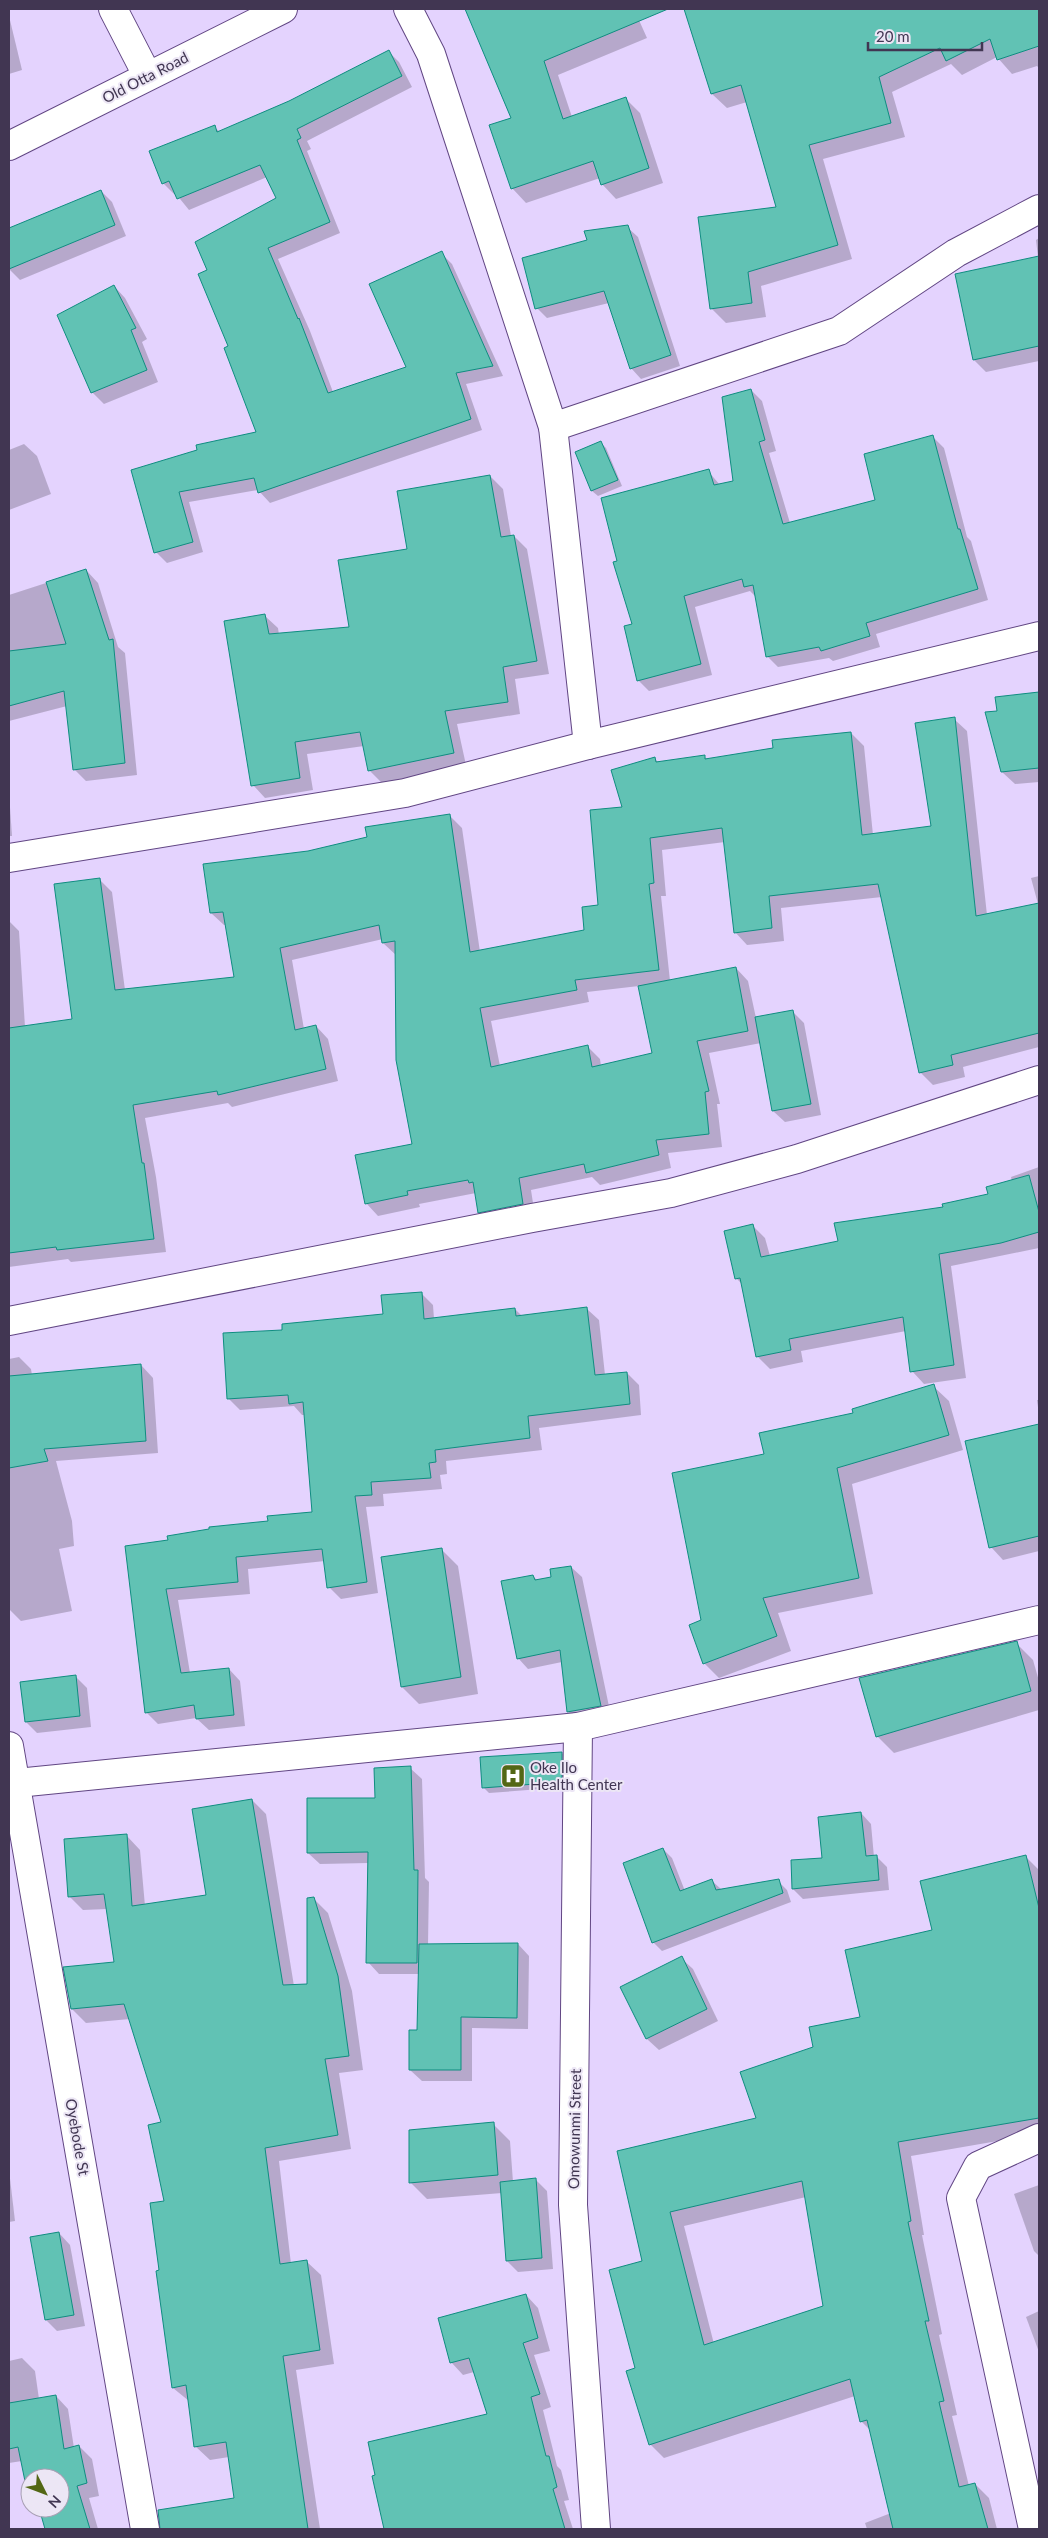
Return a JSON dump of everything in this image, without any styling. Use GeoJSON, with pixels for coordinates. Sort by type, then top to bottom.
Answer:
{"type":"FeatureCollection","features":[{"type":"Feature","properties":{"kind":"street"},"geometry":{"type":"LineString","coordinates":[[113,9],[147,75]]}},
{"type":"Feature","properties":{"kind":"street","name":"Old Otta Road"},"geometry":{"type":"LineString","coordinates":[[9,146],[147,75],[283,9]]}},
{"type":"Feature","properties":{"kind":"street"},"geometry":{"type":"LineString","coordinates":[[408,9],[431,54],[553,427],[588,745]]}},
{"type":"Feature","properties":{"kind":"street"},"geometry":{"type":"LineString","coordinates":[[553,427],[839,331],[956,253],[1039,209]]}},
{"type":"Feature","properties":{"kind":"street"},"geometry":{"type":"LineString","coordinates":[[9,858],[405,793],[588,745],[1039,636]]}},
{"type":"Feature","properties":{"kind":"street"},"geometry":{"type":"LineString","coordinates":[[9,1321],[671,1193],[796,1158],[1039,1080]]}},
{"type":"Feature","properties":{"kind":"street"},"geometry":{"type":"LineString","coordinates":[[17,1783],[578,1727],[1039,1620]]}},
{"type":"Feature","properties":{"kind":"street","name":"Omowunmi Street"},"geometry":{"type":"LineString","coordinates":[[578,1727],[573,2205],[596,2529]]}},
{"type":"Feature","properties":{"kind":"street","name":"Oyebode St"},"geometry":{"type":"LineString","coordinates":[[9,1746],[17,1783],[145,2529]]}},
{"type":"Feature","properties":{"kind":"street"},"geometry":{"type":"LineString","coordinates":[[1033,2529],[961,2198],[978,2166],[1039,2138]]}},
{"type":"Feature","properties":{"kind":"building"},"geometry":{"type":"Polygon","coordinates":[[[465,9],[668,9],[544,61],[563,119],[626,97],[649,168],[601,185],[593,161],[511,189],[489,125],[511,118],[465,9]]]}},
{"type":"Feature","properties":{"kind":"building"},"geometry":{"type":"Polygon","coordinates":[[[684,9],[1039,9],[1039,46],[997,60],[990,39],[946,61],[940,48],[879,77],[891,123],[809,145],[838,245],[748,272],[752,303],[710,309],[698,217],[776,207],[741,85],[711,94],[684,9]]]}},
{"type":"Feature","properties":{"kind":"building"},"geometry":{"type":"Polygon","coordinates":[[[389,50],[402,76],[297,129],[301,138],[297,140],[330,222],[268,248],[299,318],[328,393],[406,367],[369,284],[442,251],[493,366],[456,373],[471,419],[258,493],[254,478],[179,492],[193,542],[154,553],[131,470],[197,450],[196,445],[256,432],[224,348],[228,346],[198,274],[207,270],[195,242],[276,198],[260,165],[177,199],[169,181],[162,184],[149,151],[215,125],[217,132],[289,101],[389,50]]]}},
{"type":"Feature","properties":{"kind":"building"},"geometry":{"type":"Polygon","coordinates":[[[101,190],[115,225],[9,269],[9,228],[101,190]]]}},
{"type":"Feature","properties":{"kind":"building"},"geometry":{"type":"Polygon","coordinates":[[[628,225],[671,355],[630,369],[604,291],[535,309],[522,258],[587,240],[584,231],[628,225]]]}},
{"type":"Feature","properties":{"kind":"building"},"geometry":{"type":"Polygon","coordinates":[[[1039,256],[1039,346],[973,360],[955,274],[1039,256]]]}},
{"type":"Feature","properties":{"kind":"building"},"geometry":{"type":"Polygon","coordinates":[[[114,285],[136,328],[131,330],[147,370],[91,393],[57,315],[114,285]]]}},
{"type":"Feature","properties":{"kind":"building"},"geometry":{"type":"Polygon","coordinates":[[[751,389],[765,440],[759,442],[783,524],[875,500],[864,454],[933,435],[958,529],[960,529],[978,589],[866,623],[870,636],[821,651],[819,647],[766,657],[753,585],[744,587],[742,579],[684,596],[701,664],[637,681],[624,626],[632,624],[613,562],[617,561],[601,498],[709,469],[714,485],[733,481],[722,397],[751,389]]]}},
{"type":"Feature","properties":{"kind":"building"},"geometry":{"type":"Polygon","coordinates":[[[601,441],[618,480],[591,491],[575,452],[601,441]]]}},
{"type":"Feature","properties":{"kind":"building"},"geometry":{"type":"Polygon","coordinates":[[[490,475],[501,537],[514,535],[537,661],[503,667],[508,702],[445,711],[454,753],[368,771],[360,732],[295,742],[300,778],[251,786],[224,621],[265,614],[269,634],[349,627],[338,560],[407,549],[397,491],[490,475]]]}},
{"type":"Feature","properties":{"kind":"building"},"geometry":{"type":"Polygon","coordinates":[[[86,569],[109,640],[113,639],[125,763],[73,770],[64,691],[9,706],[9,651],[66,644],[46,582],[86,569]]]}},
{"type":"Feature","properties":{"kind":"building"},"geometry":{"type":"Polygon","coordinates":[[[1039,692],[1039,768],[1001,772],[985,712],[997,711],[995,697],[1039,692]]]}},
{"type":"Feature","properties":{"kind":"building"},"geometry":{"type":"Polygon","coordinates":[[[955,717],[976,916],[1039,903],[1039,1033],[951,1055],[953,1065],[919,1073],[878,884],[769,896],[772,928],[734,933],[722,828],[650,838],[654,883],[649,884],[659,970],[575,980],[577,990],[480,1008],[491,1067],[588,1045],[592,1067],[652,1053],[638,986],[736,967],[748,1031],[697,1041],[709,1091],[705,1092],[709,1134],[656,1140],[659,1155],[586,1173],[584,1164],[519,1178],[523,1204],[478,1213],[473,1182],[469,1183],[468,1180],[407,1191],[408,1195],[365,1204],[355,1155],[412,1144],[396,1060],[395,941],[382,943],[379,925],[280,948],[295,1030],[316,1025],[326,1069],[218,1095],[217,1091],[133,1105],[142,1163],[144,1163],[154,1239],[57,1250],[56,1247],[9,1253],[9,1028],[72,1019],[54,884],[100,878],[115,990],[234,977],[223,912],[210,913],[203,864],[308,851],[367,837],[365,827],[450,814],[470,952],[584,930],[582,907],[598,905],[590,810],[622,807],[611,770],[655,757],[656,762],[705,755],[705,759],[773,748],[772,740],[851,732],[862,835],[931,826],[915,723],[955,717]]]}},
{"type":"Feature","properties":{"kind":"building"},"geometry":{"type":"Polygon","coordinates":[[[793,1010],[811,1104],[772,1111],[755,1017],[793,1010]]]}},
{"type":"Feature","properties":{"kind":"building"},"geometry":{"type":"Polygon","coordinates":[[[1029,1175],[1039,1212],[1039,1232],[1001,1243],[939,1254],[954,1365],[910,1372],[903,1317],[789,1339],[791,1350],[756,1357],[740,1278],[735,1279],[724,1231],[753,1224],[761,1257],[838,1241],[834,1223],[943,1207],[942,1204],[988,1194],[986,1187],[1029,1175]]]}},
{"type":"Feature","properties":{"kind":"building"},"geometry":{"type":"Polygon","coordinates":[[[422,1292],[424,1319],[515,1308],[516,1316],[587,1307],[595,1375],[627,1372],[630,1404],[528,1416],[530,1438],[435,1450],[436,1462],[429,1463],[431,1478],[371,1482],[372,1495],[355,1496],[367,1582],[327,1588],[322,1549],[236,1557],[238,1582],[166,1589],[181,1673],[229,1668],[234,1715],[196,1719],[194,1705],[145,1713],[125,1546],[168,1540],[167,1536],[209,1529],[209,1527],[268,1521],[267,1516],[312,1512],[303,1402],[289,1404],[288,1395],[227,1399],[223,1333],[282,1330],[282,1324],[383,1314],[381,1295],[422,1292]]]}},
{"type":"Feature","properties":{"kind":"building"},"geometry":{"type":"Polygon","coordinates":[[[141,1364],[146,1441],[44,1449],[48,1461],[9,1468],[9,1376],[141,1364]]]}},
{"type":"Feature","properties":{"kind":"building"},"geometry":{"type":"Polygon","coordinates":[[[934,1384],[949,1435],[837,1468],[859,1578],[763,1598],[777,1636],[703,1664],[689,1625],[701,1620],[672,1473],[764,1454],[759,1433],[853,1413],[852,1409],[934,1384]]]}},
{"type":"Feature","properties":{"kind":"building"},"geometry":{"type":"Polygon","coordinates":[[[1039,1424],[1039,1536],[989,1548],[965,1441],[1039,1424]]]}},
{"type":"Feature","properties":{"kind":"building"},"geometry":{"type":"Polygon","coordinates":[[[442,1548],[461,1677],[401,1687],[381,1557],[442,1548]]]}},
{"type":"Feature","properties":{"kind":"building"},"geometry":{"type":"Polygon","coordinates":[[[571,1566],[601,1706],[567,1712],[560,1650],[517,1659],[501,1581],[533,1575],[535,1580],[551,1577],[550,1569],[571,1566]]]}},
{"type":"Feature","properties":{"kind":"building"},"geometry":{"type":"Polygon","coordinates":[[[1017,1641],[1031,1691],[876,1737],[859,1678],[1017,1641]]]}},
{"type":"Feature","properties":{"kind":"building"},"geometry":{"type":"Polygon","coordinates":[[[76,1675],[80,1716],[25,1722],[20,1682],[76,1675]]]}},
{"type":"Feature","properties":{"kind":"building"},"geometry":{"type":"Polygon","coordinates":[[[562,1752],[562,1782],[482,1788],[480,1757],[562,1752]]]}},
{"type":"Feature","properties":{"kind":"building"},"geometry":{"type":"Polygon","coordinates":[[[411,1766],[414,1870],[418,1870],[417,1963],[366,1963],[368,1852],[307,1853],[307,1798],[375,1798],[374,1768],[411,1766]]]}},
{"type":"Feature","properties":{"kind":"building"},"geometry":{"type":"Polygon","coordinates":[[[252,1799],[283,1985],[307,1984],[307,1898],[314,1897],[338,1976],[349,2056],[325,2059],[338,2135],[265,2148],[280,2264],[307,2260],[320,2350],[283,2356],[308,2529],[160,2529],[158,2510],[234,2498],[226,2442],[194,2447],[186,2385],[172,2388],[156,2271],[159,2270],[150,2203],[164,2201],[148,2125],[161,2122],[124,2004],[71,2009],[63,1967],[114,1962],[104,1894],[68,1897],[64,1839],[127,1834],[132,1906],[206,1895],[192,1809],[252,1799]]]}},
{"type":"Feature","properties":{"kind":"building"},"geometry":{"type":"Polygon","coordinates":[[[861,1812],[866,1856],[877,1855],[879,1880],[792,1889],[791,1860],[822,1858],[818,1817],[861,1812]]]}},
{"type":"Feature","properties":{"kind":"building"},"geometry":{"type":"Polygon","coordinates":[[[663,1848],[680,1891],[712,1879],[716,1890],[779,1879],[783,1893],[652,1943],[623,1863],[663,1848]]]}},
{"type":"Feature","properties":{"kind":"building"},"geometry":{"type":"Polygon","coordinates":[[[1026,1855],[1039,1908],[1039,2118],[898,2142],[911,2221],[908,2222],[929,2321],[925,2321],[944,2401],[939,2402],[959,2487],[975,2483],[988,2529],[893,2529],[867,2420],[860,2422],[850,2379],[649,2445],[626,2371],[635,2368],[609,2270],[642,2261],[617,2151],[756,2118],[740,2072],[813,2047],[809,2027],[860,2017],[845,1950],[932,1930],[920,1881],[1026,1855]],[[802,2181],[670,2212],[704,2345],[823,2306],[802,2181]]]}},
{"type":"Feature","properties":{"kind":"building"},"geometry":{"type":"Polygon","coordinates":[[[518,1943],[517,2018],[461,2017],[461,2070],[409,2070],[409,2030],[417,2030],[419,1944],[518,1943]]]}},
{"type":"Feature","properties":{"kind":"building"},"geometry":{"type":"Polygon","coordinates":[[[682,1956],[707,2009],[646,2039],[620,1987],[682,1956]]]}},
{"type":"Feature","properties":{"kind":"building"},"geometry":{"type":"Polygon","coordinates":[[[494,2122],[498,2175],[409,2183],[409,2130],[494,2122]]]}},
{"type":"Feature","properties":{"kind":"building"},"geometry":{"type":"Polygon","coordinates":[[[536,2178],[542,2258],[506,2261],[500,2182],[536,2178]]]}},
{"type":"Feature","properties":{"kind":"building"},"geometry":{"type":"Polygon","coordinates":[[[59,2232],[74,2315],[45,2320],[30,2237],[59,2232]]]}},
{"type":"Feature","properties":{"kind":"building"},"geometry":{"type":"Polygon","coordinates":[[[526,2294],[538,2338],[523,2343],[540,2394],[531,2397],[546,2456],[549,2456],[557,2487],[553,2489],[565,2529],[384,2529],[372,2476],[375,2475],[368,2442],[487,2414],[469,2358],[450,2363],[438,2318],[526,2294]]]}},
{"type":"Feature","properties":{"kind":"building"},"geometry":{"type":"Polygon","coordinates":[[[56,2395],[64,2449],[79,2445],[87,2483],[77,2486],[90,2529],[45,2529],[42,2518],[70,2518],[70,2468],[22,2468],[18,2447],[9,2449],[9,2403],[56,2395]]]}},
{"type":"Feature","properties":{"kind":"place","name":"Oke Ilo Health Center"},"geometry":{"type":"Point","coordinates":[513,1776]}}]}
